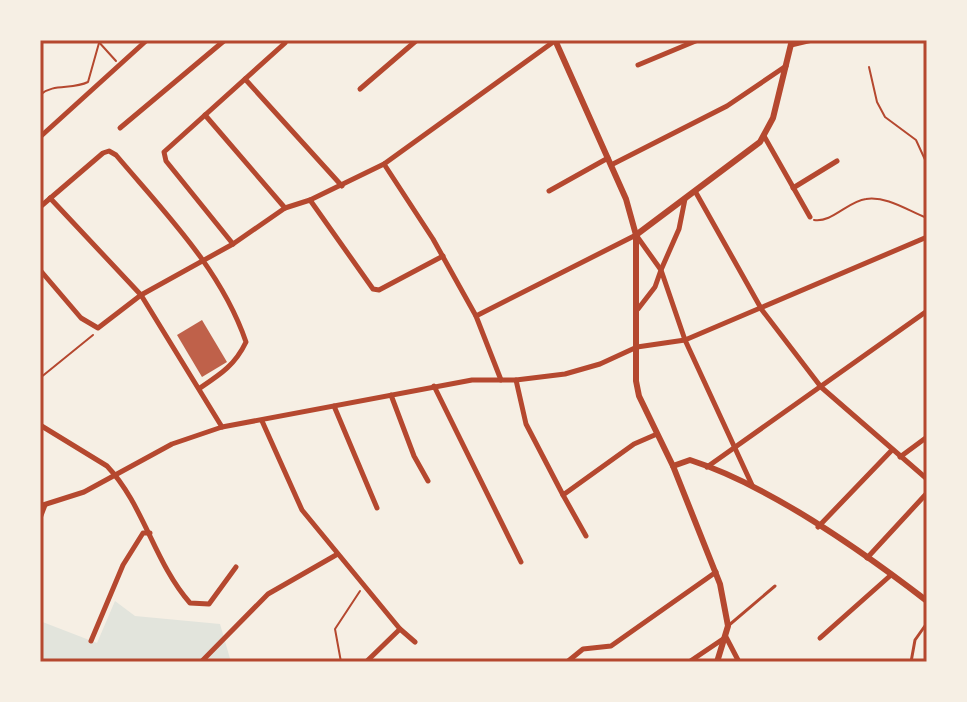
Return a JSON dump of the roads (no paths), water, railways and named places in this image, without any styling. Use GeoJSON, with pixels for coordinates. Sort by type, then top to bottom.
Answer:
{"type":"FeatureCollection","features":[{"type":"Feature","properties":{"kind":"street"},"geometry":{"type":"LineString","coordinates":[[40,137],[147,40]]}},
{"type":"Feature","properties":{"kind":"street"},"geometry":{"type":"LineString","coordinates":[[120,128],[225,40]]}},
{"type":"Feature","properties":{"kind":"street"},"geometry":{"type":"LineString","coordinates":[[360,89],[417,40]]}},
{"type":"Feature","properties":{"kind":"street"},"geometry":{"type":"LineString","coordinates":[[40,270],[81,318],[98,328],[141,295],[233,244],[285,208],[342,186],[384,164],[556,40],[610,161],[636,235],[661,270],[685,340],[733,452],[753,489]]}},
{"type":"Feature","properties":{"kind":"street"},"geometry":{"type":"LineString","coordinates":[[638,65],[698,40]]}},
{"type":"Feature","properties":{"kind":"street"},"geometry":{"type":"LineString","coordinates":[[476,316],[636,235],[749,153],[764,136],[773,118],[792,42],[812,40]]}},
{"type":"Feature","properties":{"kind":"street"},"geometry":{"type":"LineString","coordinates":[[233,244],[166,161],[164,152],[285,41]]}},
{"type":"Feature","properties":{"kind":"street"},"geometry":{"type":"LineString","coordinates":[[549,191],[727,106],[786,66]]}},
{"type":"Feature","properties":{"kind":"street"},"geometry":{"type":"LineString","coordinates":[[245,79],[342,186]]}},
{"type":"Feature","properties":{"kind":"street"},"geometry":{"type":"LineString","coordinates":[[205,115],[285,208]]}},
{"type":"Feature","properties":{"kind":"street"},"geometry":{"type":"LineString","coordinates":[[764,136],[810,217]]}},
{"type":"Feature","properties":{"kind":"street"},"geometry":{"type":"LineString","coordinates":[[40,207],[109,151],[203,261],[237,317],[246,342],[230,369],[200,388]]}},
{"type":"Feature","properties":{"kind":"street"},"geometry":{"type":"LineString","coordinates":[[793,188],[837,161]]}},
{"type":"Feature","properties":{"kind":"street"},"geometry":{"type":"LineString","coordinates":[[384,164],[443,256],[476,316],[501,380]]}},
{"type":"Feature","properties":{"kind":"street"},"geometry":{"type":"LineString","coordinates":[[695,191],[762,310],[821,387],[927,479]]}},
{"type":"Feature","properties":{"kind":"street"},"geometry":{"type":"LineString","coordinates":[[50,198],[141,295],[222,427]]}},
{"type":"Feature","properties":{"kind":"street"},"geometry":{"type":"LineString","coordinates":[[638,309],[655,287],[679,229],[686,198]]}},
{"type":"Feature","properties":{"kind":"street"},"geometry":{"type":"LineString","coordinates":[[310,200],[373,289],[379,290],[443,256]]}},
{"type":"Feature","properties":{"kind":"street"},"geometry":{"type":"LineString","coordinates":[[636,235],[639,396],[673,466],[716,572],[728,626],[717,662]]}},
{"type":"Feature","properties":{"kind":"street"},"geometry":{"type":"LineString","coordinates":[[40,518],[42,505],[84,492],[172,444],[222,427],[434,386],[516,380],[600,364],[637,347],[685,340],[762,310],[927,237]]}},
{"type":"Feature","properties":{"kind":"street"},"geometry":{"type":"LineString","coordinates":[[707,467],[733,452],[927,311]]}},
{"type":"Feature","properties":{"kind":"street"},"geometry":{"type":"LineString","coordinates":[[516,380],[526,424],[586,536]]}},
{"type":"Feature","properties":{"kind":"street"},"geometry":{"type":"LineString","coordinates":[[434,386],[521,562]]}},
{"type":"Feature","properties":{"kind":"street"},"geometry":{"type":"LineString","coordinates":[[391,395],[414,456],[428,481]]}},
{"type":"Feature","properties":{"kind":"street"},"geometry":{"type":"LineString","coordinates":[[334,406],[377,508]]}},
{"type":"Feature","properties":{"kind":"street"},"geometry":{"type":"LineString","coordinates":[[262,421],[302,510],[336,555],[415,642]]}},
{"type":"Feature","properties":{"kind":"street"},"geometry":{"type":"LineString","coordinates":[[40,425],[96,458],[115,475],[151,533],[169,574],[190,603],[209,604],[236,567]]}},
{"type":"Feature","properties":{"kind":"street"},"geometry":{"type":"LineString","coordinates":[[563,495],[634,444],[657,434]]}},
{"type":"Feature","properties":{"kind":"street"},"geometry":{"type":"LineString","coordinates":[[900,457],[927,437]]}},
{"type":"Feature","properties":{"kind":"street"},"geometry":{"type":"LineString","coordinates":[[818,527],[892,450]]}},
{"type":"Feature","properties":{"kind":"street"},"geometry":{"type":"LineString","coordinates":[[673,466],[684,460],[707,467],[753,489],[867,558],[927,601]]}},
{"type":"Feature","properties":{"kind":"street"},"geometry":{"type":"LineString","coordinates":[[867,558],[927,493]]}},
{"type":"Feature","properties":{"kind":"street"},"geometry":{"type":"LineString","coordinates":[[91,641],[123,565],[143,533],[151,533]]}},
{"type":"Feature","properties":{"kind":"street"},"geometry":{"type":"LineString","coordinates":[[201,662],[268,594],[336,555]]}},
{"type":"Feature","properties":{"kind":"street"},"geometry":{"type":"LineString","coordinates":[[567,662],[583,649],[611,646],[716,572]]}},
{"type":"Feature","properties":{"kind":"street"},"geometry":{"type":"LineString","coordinates":[[820,638],[891,575]]}},
{"type":"Feature","properties":{"kind":"street"},"geometry":{"type":"LineString","coordinates":[[366,662],[400,629]]}},
{"type":"Feature","properties":{"kind":"street"},"geometry":{"type":"LineString","coordinates":[[689,662],[726,637]]}},
{"type":"Feature","properties":{"kind":"street"},"geometry":{"type":"LineString","coordinates":[[726,637],[739,662]]}},
{"type":"Feature","properties":{"kind":"lane"},"geometry":{"type":"LineString","coordinates":[[728,626],[775,586]]}},
{"type":"Feature","properties":{"kind":"lane"},"geometry":{"type":"LineString","coordinates":[[911,662],[915,640],[927,623]]}}]}
